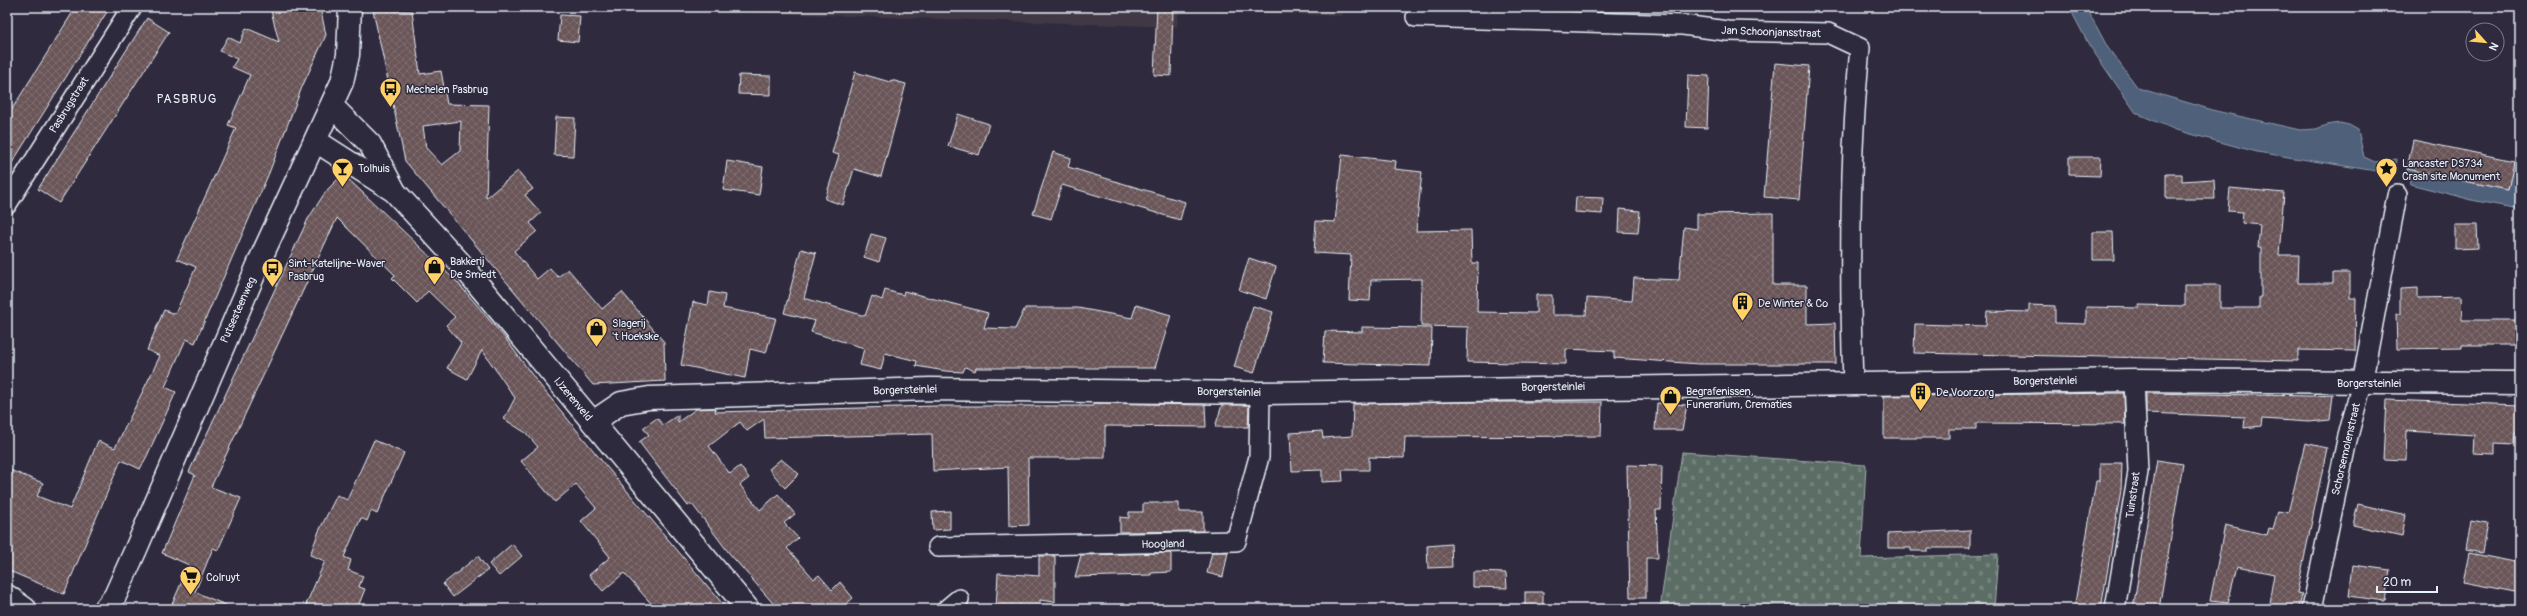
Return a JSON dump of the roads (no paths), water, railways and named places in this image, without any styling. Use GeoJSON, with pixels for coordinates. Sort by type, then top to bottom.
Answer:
{"type":"FeatureCollection","features":[{"type":"Feature","properties":{"kind":"street","name":"Pasbrugstraat"},"geometry":{"type":"LineString","coordinates":[[7,204],[132,7]]}},
{"type":"Feature","properties":{"kind":"street","name":"Putsesteenweg"},"geometry":{"type":"LineString","coordinates":[[105,609],[115,596],[265,249],[342,82],[348,55],[350,7]]}},
{"type":"Feature","properties":{"kind":"street","name":"Jan Schoonjansstraat"},"geometry":{"type":"LineString","coordinates":[[1416,17],[1676,25],[1726,31],[1828,33],[1860,48],[1851,178],[1850,289],[1853,383]]}},
{"type":"Feature","properties":{"kind":"street","name":"IJzerenveld"},"geometry":{"type":"LineString","coordinates":[[332,106],[370,144],[394,191]]}},
{"type":"Feature","properties":{"kind":"street","name":"IJzerenveld"},"geometry":{"type":"LineString","coordinates":[[316,140],[394,191],[462,264],[748,609]]}},
{"type":"Feature","properties":{"kind":"street","name":"Schorsemolenstraat"},"geometry":{"type":"LineString","coordinates":[[2312,609],[2347,440],[2362,383],[2397,195]]}},
{"type":"Feature","properties":{"kind":"street","name":"Borgersteinlei"},"geometry":{"type":"LineString","coordinates":[[593,422],[621,403],[649,398],[930,389],[1260,393],[2134,380],[2362,383],[2520,383]]}},
{"type":"Feature","properties":{"kind":"street","name":"Tuinstraat"},"geometry":{"type":"LineString","coordinates":[[2115,609],[2138,472],[2134,380]]}},
{"type":"Feature","properties":{"kind":"street","name":"Hoogland"},"geometry":{"type":"LineString","coordinates":[[938,547],[1236,541],[1259,457],[1260,393]]}},
{"type":"Feature","properties":{"kind":"street"},"geometry":{"type":"LineString","coordinates":[[7,596],[25,609]]}},
{"type":"Feature","properties":{"kind":"water"},"geometry":{"type":"Polygon","coordinates":[[[2069,7],[2086,7],[2108,48],[2138,88],[2216,111],[2300,130],[2316,129],[2327,125],[2340,123],[2349,125],[2358,130],[2364,157],[2375,162],[2397,159],[2395,174],[2257,152],[2176,130],[2136,113],[2089,45],[2069,7]]]}},
{"type":"Feature","properties":{"kind":"water"},"geometry":{"type":"Polygon","coordinates":[[[2514,161],[2520,181],[2520,209],[2476,201],[2410,184],[2407,169],[2423,172],[2424,167],[2450,178],[2508,190],[2514,161]]]}},
{"type":"Feature","properties":{"kind":"place","name":"Mechelen Pasbrug"},"geometry":{"type":"Point","coordinates":[390,108]}},
{"type":"Feature","properties":{"kind":"place","name":"Tolhuis"},"geometry":{"type":"Point","coordinates":[342,188]}},
{"type":"Feature","properties":{"kind":"place","name":"Lancaster DS734 Crash site Monument"},"geometry":{"type":"Point","coordinates":[2387,188]}},
{"type":"Feature","properties":{"kind":"place","name":"Bakkerij De Smedt"},"geometry":{"type":"Point","coordinates":[434,286]}},
{"type":"Feature","properties":{"kind":"place","name":"Sint-Katelijne-Waver Pasbrug"},"geometry":{"type":"Point","coordinates":[273,288]}},
{"type":"Feature","properties":{"kind":"place","name":"De Winter & Co"},"geometry":{"type":"Point","coordinates":[1742,322]}},
{"type":"Feature","properties":{"kind":"place","name":"Slagerij 't Hoekske"},"geometry":{"type":"Point","coordinates":[597,348]}},
{"type":"Feature","properties":{"kind":"place","name":"De Voorzorg"},"geometry":{"type":"Point","coordinates":[1921,412]}},
{"type":"Feature","properties":{"kind":"place","name":"Begrafenissen, Funerarium, Crematies"},"geometry":{"type":"Point","coordinates":[1670,416]}},
{"type":"Feature","properties":{"kind":"place","name":"Colruyt"},"geometry":{"type":"Point","coordinates":[191,596]}},
{"type":"Feature","properties":{"kind":"district","name":"PASBRUG"},"geometry":{"type":"Point","coordinates":[187,99]}}]}
